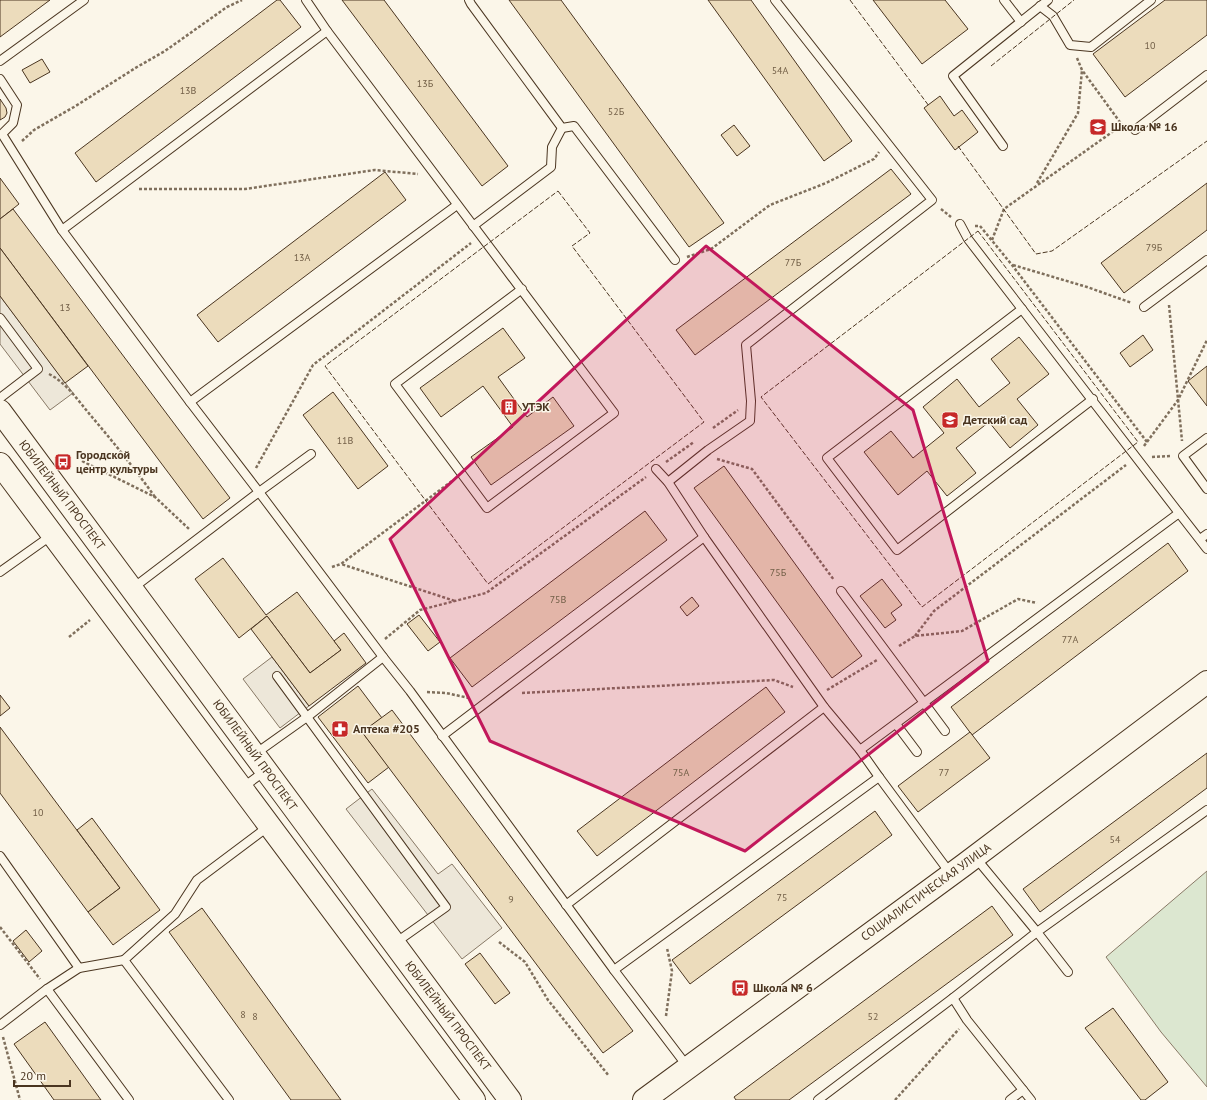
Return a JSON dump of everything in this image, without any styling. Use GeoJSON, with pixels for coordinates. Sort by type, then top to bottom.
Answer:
{"type":"FeatureCollection","features":[{"type":"Feature","properties":{"kind":"main road","name":"ЮБИЛЕЙНЫЙ ПРОСПЕКТ"},"geometry":{"type":"LineString","coordinates":[[0,411],[510,1100]]}},
{"type":"Feature","properties":{"kind":"main road"},"geometry":{"type":"LineString","coordinates":[[0,464],[474,1100]]}},
{"type":"Feature","properties":{"kind":"main road","name":"СОЦИАЛИСТИЧЕСКАЯ УЛИЦА"},"geometry":{"type":"LineString","coordinates":[[653,1097],[688,1068],[975,857],[1207,682]]}},
{"type":"Feature","properties":{"kind":"lane"},"geometry":{"type":"LineString","coordinates":[[0,61],[84,0]]}},
{"type":"Feature","properties":{"kind":"lane"},"geometry":{"type":"LineString","coordinates":[[306,0],[326,31],[522,290],[614,413],[487,508],[395,384],[522,290]]}},
{"type":"Feature","properties":{"kind":"lane"},"geometry":{"type":"LineString","coordinates":[[469,0],[562,128]]}},
{"type":"Feature","properties":{"kind":"lane"},"geometry":{"type":"LineString","coordinates":[[668,482],[708,450],[750,421],[751,400],[746,345],[932,200],[775,0]]}},
{"type":"Feature","properties":{"kind":"lane"},"geometry":{"type":"LineString","coordinates":[[1004,0],[1021,22]]}},
{"type":"Feature","properties":{"kind":"lane"},"geometry":{"type":"LineString","coordinates":[[1004,146],[953,76],[1048,0]]}},
{"type":"Feature","properties":{"kind":"lane"},"geometry":{"type":"LineString","coordinates":[[1040,6],[1053,16],[1070,45],[1091,47],[1151,0]]}},
{"type":"Feature","properties":{"kind":"lane"},"geometry":{"type":"LineString","coordinates":[[62,230],[326,31]]}},
{"type":"Feature","properties":{"kind":"lane"},"geometry":{"type":"LineString","coordinates":[[1135,130],[1207,75]]}},
{"type":"Feature","properties":{"kind":"lane"},"geometry":{"type":"LineString","coordinates":[[0,79],[16,105],[13,123],[2,134],[62,230],[190,402],[410,691],[566,905],[688,1068]]}},
{"type":"Feature","properties":{"kind":"lane"},"geometry":{"type":"LineString","coordinates":[[562,128],[574,126],[675,260]]}},
{"type":"Feature","properties":{"kind":"lane"},"geometry":{"type":"LineString","coordinates":[[473,226],[551,167],[552,147],[562,128]]}},
{"type":"Feature","properties":{"kind":"lane"},"geometry":{"type":"LineString","coordinates":[[190,402],[239,368],[457,205]]}},
{"type":"Feature","properties":{"kind":"lane"},"geometry":{"type":"LineString","coordinates":[[960,224],[968,239],[1207,549]]}},
{"type":"Feature","properties":{"kind":"lane"},"geometry":{"type":"LineString","coordinates":[[1144,307],[1207,260]]}},
{"type":"Feature","properties":{"kind":"lane"},"geometry":{"type":"LineString","coordinates":[[1022,309],[827,458],[897,550],[1092,399]]}},
{"type":"Feature","properties":{"kind":"lane"},"geometry":{"type":"LineString","coordinates":[[0,318],[38,369],[0,398]]}},
{"type":"Feature","properties":{"kind":"lane"},"geometry":{"type":"LineString","coordinates":[[1207,438],[1183,456],[1207,489]]}},
{"type":"Feature","properties":{"kind":"lane"},"geometry":{"type":"LineString","coordinates":[[132,589],[311,454]]}},
{"type":"Feature","properties":{"kind":"lane"},"geometry":{"type":"LineString","coordinates":[[656,469],[668,482],[704,537],[824,707],[860,750],[951,874]]}},
{"type":"Feature","properties":{"kind":"lane"},"geometry":{"type":"LineString","coordinates":[[860,750],[1179,513]]}},
{"type":"Feature","properties":{"kind":"lane"},"geometry":{"type":"LineString","coordinates":[[1200,539],[1207,534]]}},
{"type":"Feature","properties":{"kind":"lane"},"geometry":{"type":"LineString","coordinates":[[0,572],[53,535]]}},
{"type":"Feature","properties":{"kind":"lane"},"geometry":{"type":"LineString","coordinates":[[442,736],[704,537]]}},
{"type":"Feature","properties":{"kind":"lane"},"geometry":{"type":"LineString","coordinates":[[841,591],[886,654],[945,731]]}},
{"type":"Feature","properties":{"kind":"lane"},"geometry":{"type":"LineString","coordinates":[[242,788],[261,763],[307,717],[383,657]]}},
{"type":"Feature","properties":{"kind":"lane"},"geometry":{"type":"LineString","coordinates":[[277,676],[446,907],[394,944]]}},
{"type":"Feature","properties":{"kind":"lane"},"geometry":{"type":"LineString","coordinates":[[566,905],[824,707]]}},
{"type":"Feature","properties":{"kind":"lane"},"geometry":{"type":"LineString","coordinates":[[896,724],[917,752]]}},
{"type":"Feature","properties":{"kind":"lane"},"geometry":{"type":"LineString","coordinates":[[614,970],[879,777]]}},
{"type":"Feature","properties":{"kind":"lane"},"geometry":{"type":"LineString","coordinates":[[818,1100],[953,998],[1037,932],[1207,810]]}},
{"type":"Feature","properties":{"kind":"lane"},"geometry":{"type":"LineString","coordinates":[[1,1029],[47,990],[79,968],[124,960],[175,914],[197,880],[270,826]]}},
{"type":"Feature","properties":{"kind":"lane"},"geometry":{"type":"LineString","coordinates":[[0,856],[79,968]]}},
{"type":"Feature","properties":{"kind":"lane"},"geometry":{"type":"LineString","coordinates":[[975,857],[1068,972]]}},
{"type":"Feature","properties":{"kind":"lane"},"geometry":{"type":"LineString","coordinates":[[124,960],[229,1100]]}},
{"type":"Feature","properties":{"kind":"lane"},"geometry":{"type":"LineString","coordinates":[[47,990],[129,1100]]}},
{"type":"Feature","properties":{"kind":"lane"},"geometry":{"type":"LineString","coordinates":[[953,998],[967,1020],[1031,1100]]}},
{"type":"Feature","properties":{"kind":"lane"},"geometry":{"type":"LineString","coordinates":[[1010,1100],[1023,1090]]}},
{"type":"Feature","properties":{"kind":"path"},"geometry":{"type":"LineString","coordinates":[[13,152],[34,130],[74,107],[137,66],[165,51],[227,7],[242,0]]}},
{"type":"Feature","properties":{"kind":"path"},"geometry":{"type":"LineString","coordinates":[[1070,45],[1082,70],[1122,125],[1135,130]]}},
{"type":"Feature","properties":{"kind":"path"},"geometry":{"type":"LineString","coordinates":[[1035,185],[1078,113],[1082,70]]}},
{"type":"Feature","properties":{"kind":"path"},"geometry":{"type":"LineString","coordinates":[[992,240],[1004,208],[1122,125]]}},
{"type":"Feature","properties":{"kind":"path"},"geometry":{"type":"LineString","coordinates":[[675,260],[711,249],[770,205],[826,183],[874,159],[886,143]]}},
{"type":"Feature","properties":{"kind":"path"},"geometry":{"type":"LineString","coordinates":[[116,189],[245,189],[375,170],[435,175]]}},
{"type":"Feature","properties":{"kind":"path"},"geometry":{"type":"LineString","coordinates":[[932,200],[960,224],[980,226],[1012,265],[1147,442]]}},
{"type":"Feature","properties":{"kind":"path"},"geometry":{"type":"LineString","coordinates":[[249,479],[313,364],[481,236]]}},
{"type":"Feature","properties":{"kind":"path"},"geometry":{"type":"LineString","coordinates":[[1012,265],[1088,287],[1144,307]]}},
{"type":"Feature","properties":{"kind":"path"},"geometry":{"type":"LineString","coordinates":[[1137,457],[1183,456],[1168,289]]}},
{"type":"Feature","properties":{"kind":"path"},"geometry":{"type":"LineString","coordinates":[[410,691],[446,693],[468,698],[496,694],[774,680],[817,696],[915,636],[934,611],[1137,457],[1178,400],[1207,340]]}},
{"type":"Feature","properties":{"kind":"path"},"geometry":{"type":"LineString","coordinates":[[38,369],[56,377],[70,390],[129,461],[155,497],[198,538]]}},
{"type":"Feature","properties":{"kind":"path"},"geometry":{"type":"LineString","coordinates":[[708,450],[718,460],[752,468],[841,591]]}},
{"type":"Feature","properties":{"kind":"path"},"geometry":{"type":"LineString","coordinates":[[82,461],[155,497]]}},
{"type":"Feature","properties":{"kind":"path"},"geometry":{"type":"LineString","coordinates":[[375,647],[420,610],[486,593],[656,469]]}},
{"type":"Feature","properties":{"kind":"path"},"geometry":{"type":"LineString","coordinates":[[456,601],[341,564],[462,474]]}},
{"type":"Feature","properties":{"kind":"path"},"geometry":{"type":"LineString","coordinates":[[915,636],[962,631],[1018,598],[1053,606]]}},
{"type":"Feature","properties":{"kind":"path"},"geometry":{"type":"LineString","coordinates":[[69,637],[106,607]]}},
{"type":"Feature","properties":{"kind":"path"},"geometry":{"type":"LineString","coordinates":[[0,927],[47,990]]}},
{"type":"Feature","properties":{"kind":"path"},"geometry":{"type":"LineString","coordinates":[[664,933],[672,971],[664,1035]]}},
{"type":"Feature","properties":{"kind":"path"},"geometry":{"type":"LineString","coordinates":[[499,942],[525,962],[548,1000],[609,1076]]}},
{"type":"Feature","properties":{"kind":"path"},"geometry":{"type":"LineString","coordinates":[[895,1100],[967,1020]]}},
{"type":"Feature","properties":{"kind":"path"},"geometry":{"type":"LineString","coordinates":[[1,1029],[20,1100]]}},
{"type":"Feature","properties":{"kind":"highlighted area"},"geometry":{"type":"Polygon","coordinates":[[[706,246],[913,410],[988,661],[745,851],[490,741],[390,539],[706,246]]]}},
{"type":"Feature","properties":{"kind":"green space"},"geometry":{"type":"Polygon","coordinates":[[[1207,871],[1207,1087],[1161,1032],[1106,957],[1207,871]]]}},
{"type":"Feature","properties":{"kind":"shaded area"},"geometry":{"type":"Polygon","coordinates":[[[0,296],[73,393],[50,410],[0,344],[0,296]]]}},
{"type":"Feature","properties":{"kind":"shaded area"},"geometry":{"type":"Polygon","coordinates":[[[272,657],[309,706],[280,728],[243,679],[272,657]]]}},
{"type":"Feature","properties":{"kind":"shaded area"},"geometry":{"type":"Polygon","coordinates":[[[372,789],[438,874],[452,864],[502,928],[462,959],[346,809],[372,789]]]}},
{"type":"Feature","properties":{"kind":"building"},"geometry":{"type":"Polygon","coordinates":[[[0,0],[50,0],[0,37],[0,0]]]}},
{"type":"Feature","properties":{"kind":"building"},"geometry":{"type":"Polygon","coordinates":[[[277,0],[280,0],[301,27],[96,182],[75,153],[277,0]]]}},
{"type":"Feature","properties":{"kind":"building"},"geometry":{"type":"Polygon","coordinates":[[[342,0],[384,0],[508,166],[482,186],[342,0]]]}},
{"type":"Feature","properties":{"kind":"building"},"geometry":{"type":"Polygon","coordinates":[[[509,0],[561,0],[724,223],[689,247],[509,0]]]}},
{"type":"Feature","properties":{"kind":"building"},"geometry":{"type":"Polygon","coordinates":[[[708,0],[751,0],[852,141],[824,161],[708,0]]]}},
{"type":"Feature","properties":{"kind":"building"},"geometry":{"type":"Polygon","coordinates":[[[873,0],[945,0],[968,29],[922,64],[873,0]]]}},
{"type":"Feature","properties":{"kind":"building"},"geometry":{"type":"Polygon","coordinates":[[[1165,0],[1207,0],[1207,35],[1125,97],[1093,54],[1165,0]]]}},
{"type":"Feature","properties":{"kind":"building"},"geometry":{"type":"Polygon","coordinates":[[[42,59],[50,72],[30,83],[22,70],[42,59]]]}},
{"type":"Feature","properties":{"kind":"building"},"geometry":{"type":"Polygon","coordinates":[[[940,96],[954,116],[962,110],[978,132],[955,150],[924,108],[940,96]]]}},
{"type":"Feature","properties":{"kind":"building"},"geometry":{"type":"Polygon","coordinates":[[[0,99],[6,108],[7,113],[5,117],[0,120],[0,99]]]}},
{"type":"Feature","properties":{"kind":"building"},"geometry":{"type":"Polygon","coordinates":[[[734,125],[750,146],[737,156],[721,135],[734,125]]]}},
{"type":"Feature","properties":{"kind":"building"},"geometry":{"type":"Polygon","coordinates":[[[891,169],[911,194],[695,355],[676,330],[891,169]]]}},
{"type":"Feature","properties":{"kind":"building"},"geometry":{"type":"Polygon","coordinates":[[[385,172],[406,200],[218,342],[197,315],[385,172]]]}},
{"type":"Feature","properties":{"kind":"building"},"geometry":{"type":"Polygon","coordinates":[[[0,178],[19,204],[0,219],[0,178]]]}},
{"type":"Feature","properties":{"kind":"building"},"geometry":{"type":"Polygon","coordinates":[[[1207,183],[1207,230],[1124,293],[1101,263],[1207,183]]]}},
{"type":"Feature","properties":{"kind":"building"},"geometry":{"type":"Polygon","coordinates":[[[13,209],[230,498],[203,519],[0,248],[0,219],[13,209]]]}},
{"type":"Feature","properties":{"kind":"building"},"geometry":{"type":"Polygon","coordinates":[[[0,248],[88,366],[65,383],[0,296],[0,248]]]}},
{"type":"Feature","properties":{"kind":"building","name":"УТЭК"},"geometry":{"type":"Polygon","coordinates":[[[503,328],[525,358],[498,377],[527,417],[553,397],[574,426],[491,485],[471,457],[513,427],[483,386],[441,417],[420,388],[503,328]]]}},
{"type":"Feature","properties":{"kind":"building"},"geometry":{"type":"Polygon","coordinates":[[[1143,335],[1153,350],[1130,367],[1120,353],[1143,335]]]}},
{"type":"Feature","properties":{"kind":"building"},"geometry":{"type":"Polygon","coordinates":[[[1019,337],[1049,374],[1017,399],[1038,425],[1010,448],[989,422],[956,448],[976,473],[947,496],[927,471],[898,495],[864,452],[891,431],[913,458],[944,433],[923,407],[957,379],[979,407],[1010,383],[991,359],[1019,337]]]}},
{"type":"Feature","properties":{"kind":"building"},"geometry":{"type":"Polygon","coordinates":[[[1207,366],[1207,406],[1188,381],[1207,366]]]}},
{"type":"Feature","properties":{"kind":"building"},"geometry":{"type":"Polygon","coordinates":[[[333,392],[388,466],[358,489],[303,415],[333,392]]]}},
{"type":"Feature","properties":{"kind":"building"},"geometry":{"type":"Polygon","coordinates":[[[724,466],[862,656],[832,678],[694,488],[724,466]]]}},
{"type":"Feature","properties":{"kind":"building"},"geometry":{"type":"Polygon","coordinates":[[[645,511],[667,540],[472,687],[450,658],[645,511]]]}},
{"type":"Feature","properties":{"kind":"building"},"geometry":{"type":"Polygon","coordinates":[[[1168,543],[1188,571],[972,735],[951,707],[1168,543]]]}},
{"type":"Feature","properties":{"kind":"building"},"geometry":{"type":"Polygon","coordinates":[[[223,558],[266,615],[297,592],[341,650],[310,673],[267,616],[239,638],[195,579],[223,558]]]}},
{"type":"Feature","properties":{"kind":"building"},"geometry":{"type":"Polygon","coordinates":[[[882,579],[902,605],[891,613],[896,620],[885,628],[860,596],[882,579]]]}},
{"type":"Feature","properties":{"kind":"building"},"geometry":{"type":"Polygon","coordinates":[[[692,597],[699,606],[687,616],[680,607],[692,597]]]}},
{"type":"Feature","properties":{"kind":"building"},"geometry":{"type":"Polygon","coordinates":[[[419,615],[440,642],[428,651],[407,624],[419,615]]]}},
{"type":"Feature","properties":{"kind":"building"},"geometry":{"type":"Polygon","coordinates":[[[267,616],[310,673],[341,650],[334,641],[344,633],[366,663],[309,706],[251,629],[267,616]]]}},
{"type":"Feature","properties":{"kind":"building"},"geometry":{"type":"Polygon","coordinates":[[[358,686],[382,718],[362,732],[389,767],[368,783],[318,717],[358,686]]]}},
{"type":"Feature","properties":{"kind":"building"},"geometry":{"type":"Polygon","coordinates":[[[766,687],[785,712],[597,856],[577,831],[766,687]]]}},
{"type":"Feature","properties":{"kind":"building"},"geometry":{"type":"Polygon","coordinates":[[[0,695],[10,708],[0,716],[0,695]]]}},
{"type":"Feature","properties":{"kind":"building"},"geometry":{"type":"Polygon","coordinates":[[[392,710],[633,1031],[603,1053],[362,732],[392,710]]]}},
{"type":"Feature","properties":{"kind":"building"},"geometry":{"type":"Polygon","coordinates":[[[0,727],[120,888],[88,912],[0,793],[0,727]]]}},
{"type":"Feature","properties":{"kind":"building"},"geometry":{"type":"Polygon","coordinates":[[[970,732],[990,758],[918,812],[898,786],[970,732]]]}},
{"type":"Feature","properties":{"kind":"building"},"geometry":{"type":"Polygon","coordinates":[[[1207,753],[1207,788],[1040,912],[1023,889],[1207,753]]]}},
{"type":"Feature","properties":{"kind":"building"},"geometry":{"type":"Polygon","coordinates":[[[875,811],[892,835],[690,984],[672,960],[875,811]]]}},
{"type":"Feature","properties":{"kind":"building"},"geometry":{"type":"Polygon","coordinates":[[[92,818],[160,910],[113,945],[88,912],[120,888],[77,830],[92,818]]]}},
{"type":"Feature","properties":{"kind":"building"},"geometry":{"type":"Polygon","coordinates":[[[992,906],[1013,935],[789,1100],[736,1100],[734,1097],[992,906]]]}},
{"type":"Feature","properties":{"kind":"building"},"geometry":{"type":"Polygon","coordinates":[[[202,908],[341,1100],[291,1100],[169,932],[202,908]]]}},
{"type":"Feature","properties":{"kind":"building"},"geometry":{"type":"Polygon","coordinates":[[[26,930],[42,951],[29,962],[13,941],[26,930]]]}},
{"type":"Feature","properties":{"kind":"building"},"geometry":{"type":"Polygon","coordinates":[[[480,953],[510,993],[495,1004],[465,964],[480,953]]]}},
{"type":"Feature","properties":{"kind":"building"},"geometry":{"type":"Polygon","coordinates":[[[1113,1008],[1168,1082],[1145,1100],[1141,1100],[1085,1028],[1113,1008]]]}},
{"type":"Feature","properties":{"kind":"building"},"geometry":{"type":"Polygon","coordinates":[[[45,1022],[101,1100],[54,1100],[14,1044],[45,1022]]]}},
{"type":"Feature","properties":{"kind":"fence"},"geometry":{"type":"LineString","coordinates":[[850,0],[929,106]]}},
{"type":"Feature","properties":{"kind":"fence"},"geometry":{"type":"LineString","coordinates":[[991,66],[1074,0]]}},
{"type":"Feature","properties":{"kind":"fence"},"geometry":{"type":"LineString","coordinates":[[958,146],[1036,254],[1052,251],[1207,141]]}},
{"type":"Feature","properties":{"kind":"fence"},"geometry":{"type":"LineString","coordinates":[[558,191],[590,233],[572,246],[704,422],[488,584],[325,366],[558,191]]}},
{"type":"Feature","properties":{"kind":"fence"},"geometry":{"type":"LineString","coordinates":[[978,231],[1138,442],[922,607],[761,397],[978,231]]}},
{"type":"Feature","properties":{"kind":"place","name":"Школа № 16"},"geometry":{"type":"Point","coordinates":[1098,127]}},
{"type":"Feature","properties":{"kind":"place","name":"УТЭК"},"geometry":{"type":"Point","coordinates":[509,407]}},
{"type":"Feature","properties":{"kind":"place","name":"Детский сад"},"geometry":{"type":"Point","coordinates":[950,420]}},
{"type":"Feature","properties":{"kind":"place","name":"Городской центр культуры"},"geometry":{"type":"Point","coordinates":[63,462]}},
{"type":"Feature","properties":{"kind":"place","name":"Аптека #205"},"geometry":{"type":"Point","coordinates":[340,729]}},
{"type":"Feature","properties":{"kind":"place","name":"Школа № 6"},"geometry":{"type":"Point","coordinates":[740,988]}}]}
